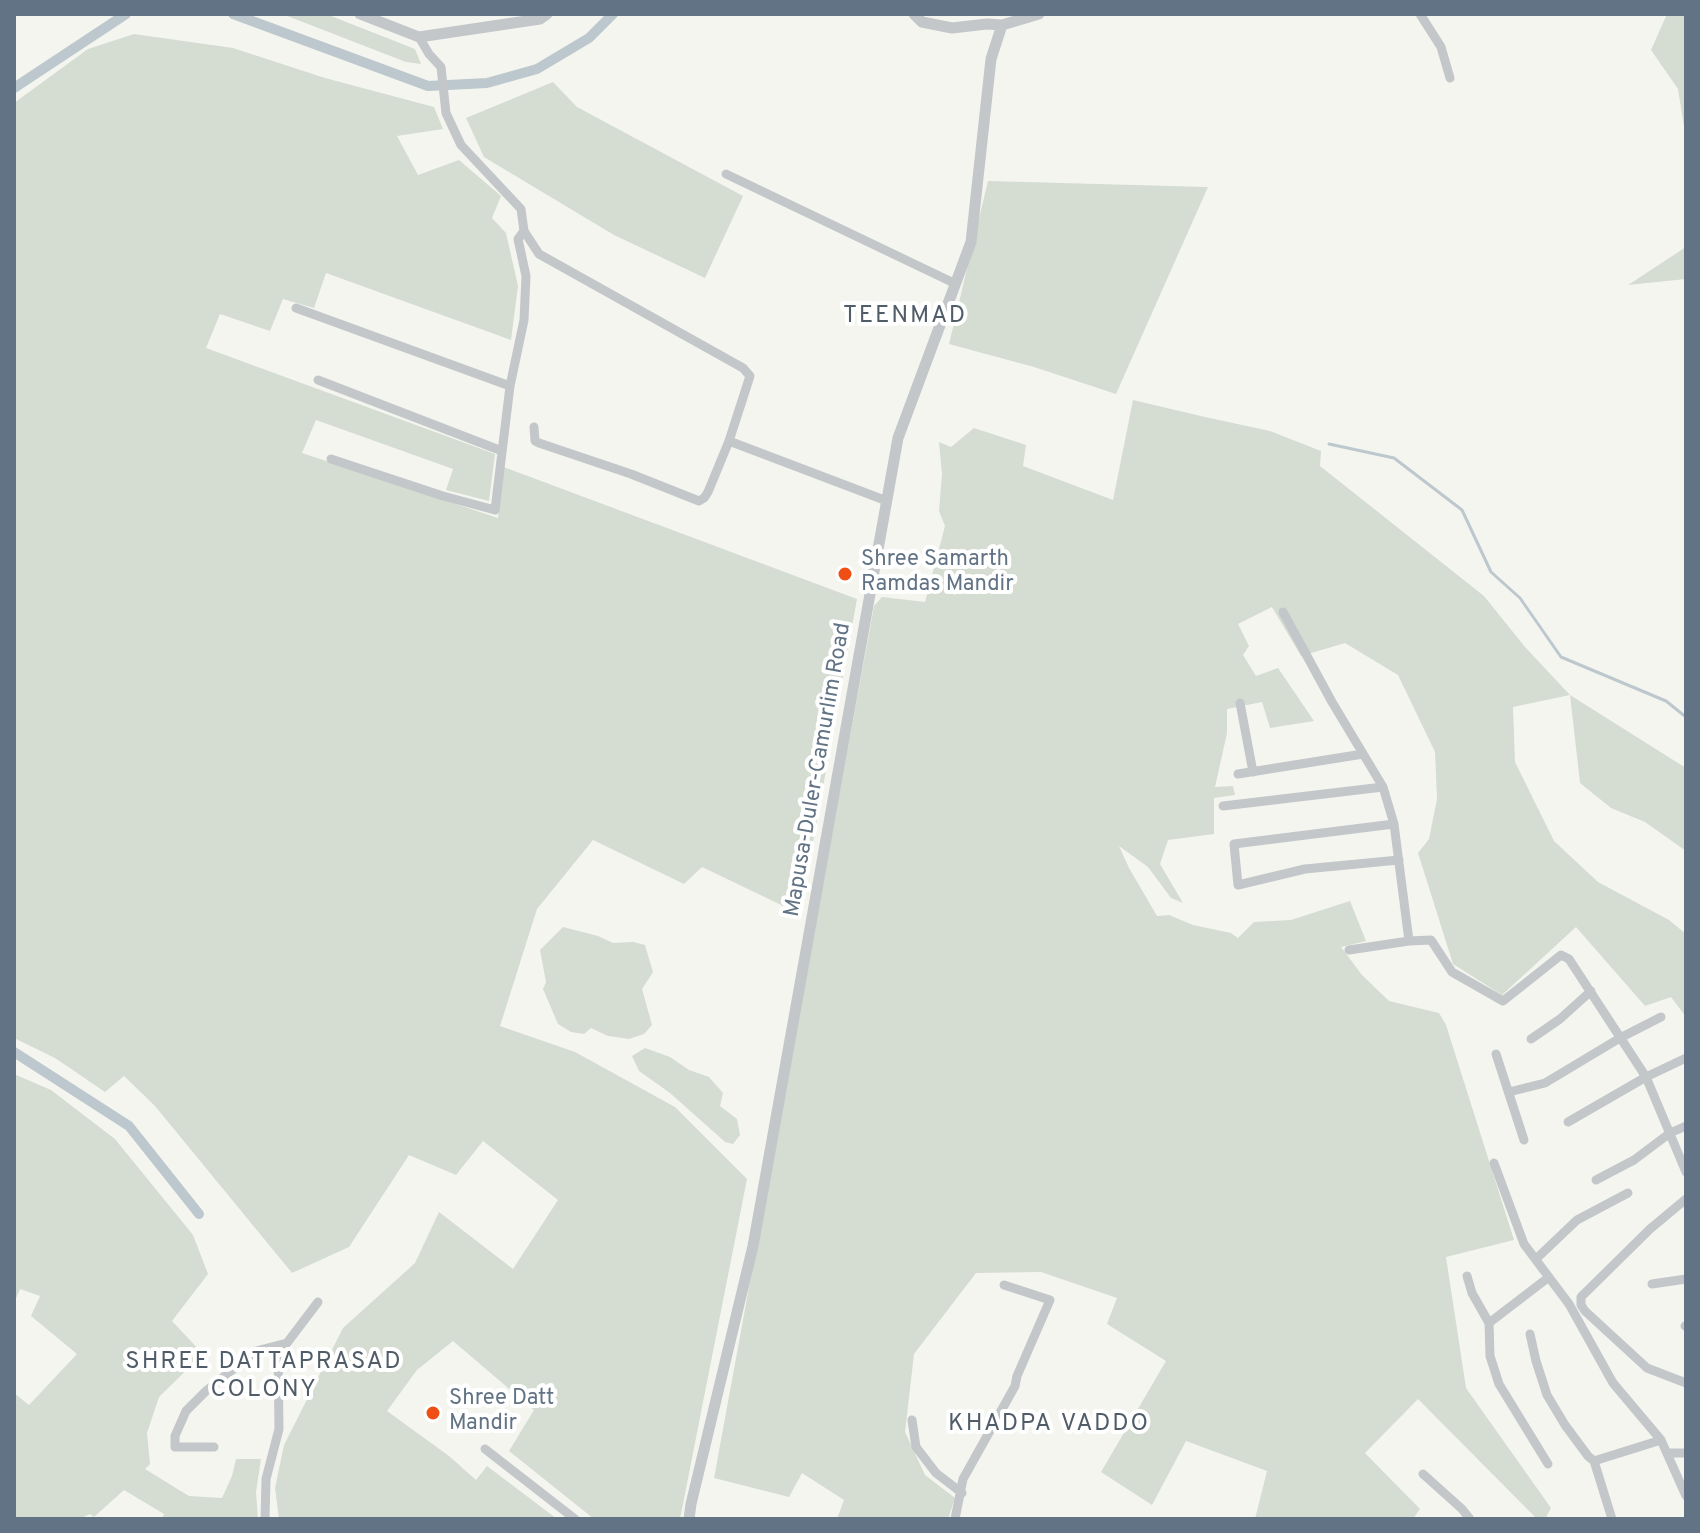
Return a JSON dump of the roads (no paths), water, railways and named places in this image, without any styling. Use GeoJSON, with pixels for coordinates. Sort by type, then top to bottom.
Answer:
{"type":"FeatureCollection","features":[{"type":"Feature","properties":{"kind":"street"},"geometry":{"type":"LineString","coordinates":[[360,14],[419,37],[540,19],[547,14]]}},
{"type":"Feature","properties":{"kind":"street"},"geometry":{"type":"LineString","coordinates":[[914,14],[922,22],[952,28],[1002,25],[1039,14]]}},
{"type":"Feature","properties":{"kind":"street"},"geometry":{"type":"LineString","coordinates":[[1420,14],[1441,47],[1450,78]]}},
{"type":"Feature","properties":{"kind":"street","name":"Mapusa-Duler-Camurlim Road"},"geometry":{"type":"LineString","coordinates":[[689,1519],[753,1246],[898,438],[971,242],[991,59],[1002,25]]}},
{"type":"Feature","properties":{"kind":"street"},"geometry":{"type":"LineString","coordinates":[[419,37],[441,67],[446,113],[461,145],[521,209],[524,231],[539,254],[743,368],[750,376],[729,441],[708,492],[699,501],[539,443],[535,441],[534,427]]}},
{"type":"Feature","properties":{"kind":"street"},"geometry":{"type":"LineString","coordinates":[[726,174],[956,284]]}},
{"type":"Feature","properties":{"kind":"street"},"geometry":{"type":"LineString","coordinates":[[331,459],[495,510],[510,386],[524,320],[526,276],[518,239],[524,231]]}},
{"type":"Feature","properties":{"kind":"street"},"geometry":{"type":"LineString","coordinates":[[296,308],[510,386]]}},
{"type":"Feature","properties":{"kind":"street"},"geometry":{"type":"LineString","coordinates":[[318,380],[502,451]]}},
{"type":"Feature","properties":{"kind":"street"},"geometry":{"type":"LineString","coordinates":[[729,441],[887,501]]}},
{"type":"Feature","properties":{"kind":"street"},"geometry":{"type":"LineString","coordinates":[[1283,612],[1383,787],[1394,824],[1409,941]]}},
{"type":"Feature","properties":{"kind":"street"},"geometry":{"type":"LineString","coordinates":[[1240,703],[1253,772]]}},
{"type":"Feature","properties":{"kind":"street"},"geometry":{"type":"LineString","coordinates":[[1238,774],[1363,754]]}},
{"type":"Feature","properties":{"kind":"street"},"geometry":{"type":"LineString","coordinates":[[1223,806],[1383,787]]}},
{"type":"Feature","properties":{"kind":"street"},"geometry":{"type":"LineString","coordinates":[[1394,824],[1234,844],[1238,885],[1305,869],[1399,860]]}},
{"type":"Feature","properties":{"kind":"street"},"geometry":{"type":"LineString","coordinates":[[1349,950],[1431,940],[1452,972],[1503,1001],[1561,955],[1569,959],[1646,1077],[1686,1172]]}},
{"type":"Feature","properties":{"kind":"street"},"geometry":{"type":"LineString","coordinates":[[1531,1039],[1560,1019],[1591,991]]}},
{"type":"Feature","properties":{"kind":"street"},"geometry":{"type":"LineString","coordinates":[[1509,1092],[1545,1083],[1661,1017]]}},
{"type":"Feature","properties":{"kind":"street"},"geometry":{"type":"LineString","coordinates":[[1496,1054],[1524,1140]]}},
{"type":"Feature","properties":{"kind":"street"},"geometry":{"type":"LineString","coordinates":[[1568,1122],[1686,1058]]}},
{"type":"Feature","properties":{"kind":"street"},"geometry":{"type":"LineString","coordinates":[[1596,1180],[1634,1160],[1670,1133],[1686,1126]]}},
{"type":"Feature","properties":{"kind":"street"},"geometry":{"type":"LineString","coordinates":[[1494,1163],[1524,1244],[1569,1304],[1613,1383],[1661,1440],[1686,1496]]}},
{"type":"Feature","properties":{"kind":"street"},"geometry":{"type":"LineString","coordinates":[[1536,1259],[1577,1220],[1628,1193]]}},
{"type":"Feature","properties":{"kind":"street"},"geometry":{"type":"LineString","coordinates":[[1686,1199],[1650,1229],[1581,1297],[1581,1305],[1647,1368],[1686,1383]]}},
{"type":"Feature","properties":{"kind":"street"},"geometry":{"type":"LineString","coordinates":[[1467,1276],[1472,1293],[1489,1323],[1490,1356],[1499,1384],[1548,1464]]}},
{"type":"Feature","properties":{"kind":"street"},"geometry":{"type":"LineString","coordinates":[[1489,1323],[1549,1277]]}},
{"type":"Feature","properties":{"kind":"street"},"geometry":{"type":"LineString","coordinates":[[1652,1284],[1686,1279]]}},
{"type":"Feature","properties":{"kind":"street"},"geometry":{"type":"LineString","coordinates":[[955,1519],[963,1479],[1015,1386],[1050,1300],[1004,1285]]}},
{"type":"Feature","properties":{"kind":"street"},"geometry":{"type":"LineString","coordinates":[[214,1447],[175,1447],[175,1436],[186,1411],[256,1351],[287,1343],[318,1302]]}},
{"type":"Feature","properties":{"kind":"street"},"geometry":{"type":"LineString","coordinates":[[1530,1334],[1547,1395],[1565,1425],[1594,1461],[1612,1519]]}},
{"type":"Feature","properties":{"kind":"street"},"geometry":{"type":"LineString","coordinates":[[265,1519],[266,1479],[279,1429],[278,1346]]}},
{"type":"Feature","properties":{"kind":"street"},"geometry":{"type":"LineString","coordinates":[[912,1420],[916,1447],[936,1473],[962,1493]]}},
{"type":"Feature","properties":{"kind":"street"},"geometry":{"type":"LineString","coordinates":[[1594,1461],[1661,1440]]}},
{"type":"Feature","properties":{"kind":"street"},"geometry":{"type":"LineString","coordinates":[[485,1449],[575,1519]]}},
{"type":"Feature","properties":{"kind":"street"},"geometry":{"type":"LineString","coordinates":[[1668,1453],[1686,1453]]}},
{"type":"Feature","properties":{"kind":"street"},"geometry":{"type":"LineString","coordinates":[[1423,1474],[1470,1519]]}},
{"type":"Feature","properties":{"kind":"waterway"},"geometry":{"type":"LineString","coordinates":[[14,88],[126,14]]}},
{"type":"Feature","properties":{"kind":"waterway"},"geometry":{"type":"LineString","coordinates":[[233,14],[428,86],[487,83],[537,69],[589,38],[613,14]]}},
{"type":"Feature","properties":{"kind":"waterway"},"geometry":{"type":"LineString","coordinates":[[1329,444],[1394,458],[1462,510],[1491,572],[1520,598],[1561,657],[1666,701],[1686,717]]}},
{"type":"Feature","properties":{"kind":"waterway"},"geometry":{"type":"LineString","coordinates":[[14,1052],[129,1126],[199,1214]]}},
{"type":"Feature","properties":{"kind":"place","name":"Shree Samarth Ramdas Mandir"},"geometry":{"type":"Point","coordinates":[845,574]}},
{"type":"Feature","properties":{"kind":"place","name":"Shree Datt Mandir"},"geometry":{"type":"Point","coordinates":[433,1413]}},
{"type":"Feature","properties":{"kind":"district","name":"TEENMAD"},"geometry":{"type":"Point","coordinates":[905,317]}},
{"type":"Feature","properties":{"kind":"district","name":"SHREE DATTAPRASAD COLONY"},"geometry":{"type":"Point","coordinates":[264,1377]}},
{"type":"Feature","properties":{"kind":"district","name":"KHADPA VADDO"},"geometry":{"type":"Point","coordinates":[1049,1425]}}]}
